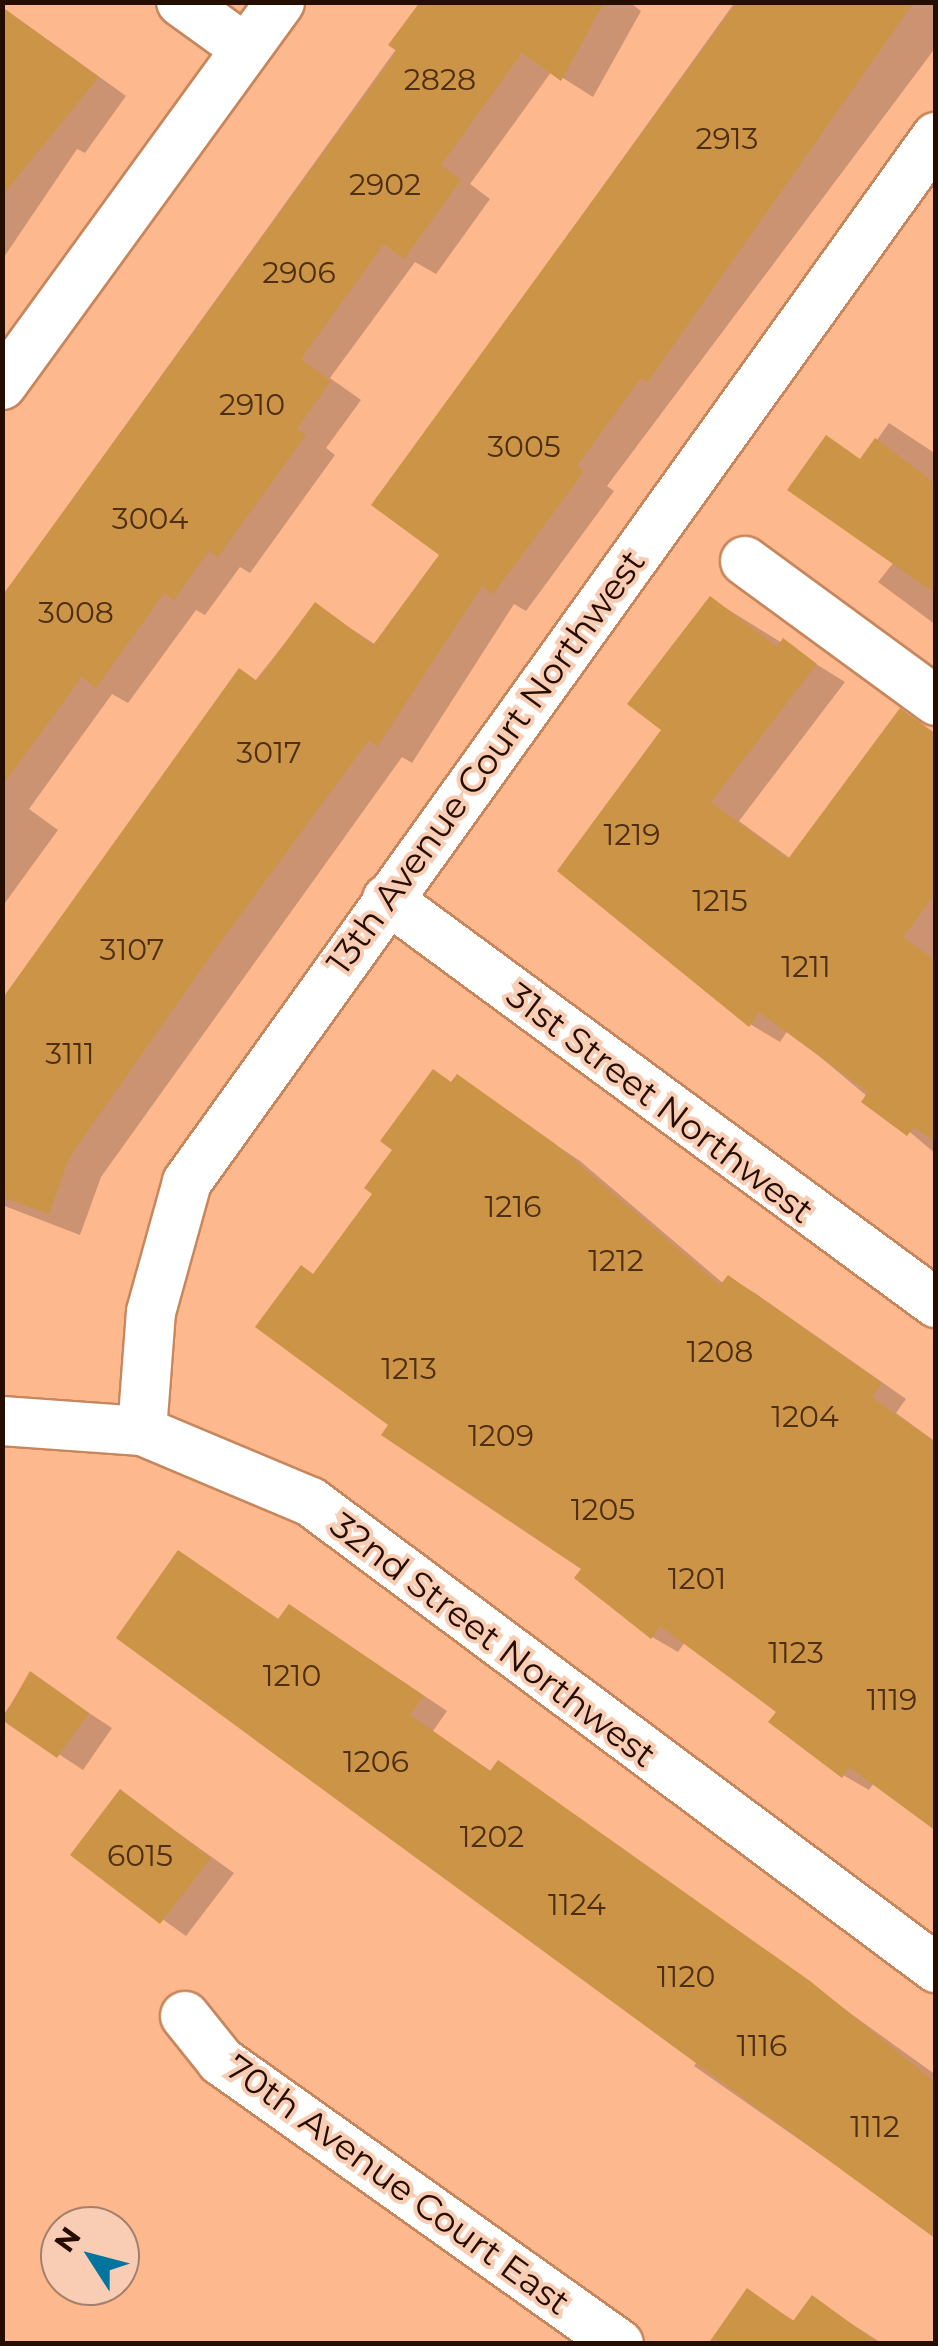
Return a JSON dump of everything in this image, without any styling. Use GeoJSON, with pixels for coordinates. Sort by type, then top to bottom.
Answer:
{"type":"FeatureCollection","features":[{"type":"Feature","properties":{"kind":"street"},"geometry":{"type":"LineString","coordinates":[[181,2],[246,50]]}},
{"type":"Feature","properties":{"kind":"street"},"geometry":{"type":"LineString","coordinates":[[2,385],[280,2]]}},
{"type":"Feature","properties":{"kind":"street","name":"13th Avenue Court Northwest"},"geometry":{"type":"LineString","coordinates":[[142,1432],[151,1312],[187,1182],[936,137]]}},
{"type":"Feature","properties":{"kind":"street"},"geometry":{"type":"LineString","coordinates":[[745,561],[936,701]]}},
{"type":"Feature","properties":{"kind":"street","name":"31st Street Northwest"},"geometry":{"type":"LineString","coordinates":[[388,899],[936,1304]]}},
{"type":"Feature","properties":{"kind":"street","name":"32nd Street Northwest"},"geometry":{"type":"LineString","coordinates":[[2,1422],[142,1432],[311,1502],[936,1968]]}},
{"type":"Feature","properties":{"kind":"street","name":"70th Avenue Court East"},"geometry":{"type":"LineString","coordinates":[[185,2016],[221,2061],[619,2344]]}},
{"type":"Feature","properties":{"kind":"building"},"geometry":{"type":"Polygon","coordinates":[[[420,2],[604,2],[561,81],[522,53],[441,165],[461,180],[404,259],[384,244],[301,359],[331,381],[297,429],[306,435],[218,557],[209,551],[174,600],[164,593],[96,688],[82,677],[2,786],[2,596],[397,51],[388,45],[420,2]]]}},
{"type":"Feature","properties":{"kind":"building"},"geometry":{"type":"Polygon","coordinates":[[[737,2],[914,2],[647,383],[641,378],[577,466],[584,471],[552,515],[493,594],[482,586],[378,746],[369,740],[217,947],[69,1158],[49,1214],[2,1197],[2,999],[239,668],[257,681],[315,602],[373,645],[439,555],[371,505],[737,2]]]}},
{"type":"Feature","properties":{"kind":"building"},"geometry":{"type":"Polygon","coordinates":[[[2,7],[99,77],[2,196],[2,7]]]}},
{"type":"Feature","properties":{"kind":"building"},"geometry":{"type":"Polygon","coordinates":[[[826,435],[860,459],[875,438],[936,484],[936,594],[787,490],[826,435]]]}},
{"type":"Feature","properties":{"kind":"building"},"geometry":{"type":"Polygon","coordinates":[[[710,596],[777,647],[783,638],[817,664],[711,802],[788,859],[900,708],[936,734],[936,893],[903,937],[936,961],[936,1142],[914,1127],[907,1136],[861,1102],[868,1092],[759,1012],[749,1027],[557,871],[661,730],[627,704],[710,596]]]}},
{"type":"Feature","properties":{"kind":"building"},"geometry":{"type":"Polygon","coordinates":[[[433,1069],[451,1082],[457,1074],[554,1143],[720,1285],[728,1275],[882,1383],[872,1397],[936,1443],[936,1831],[849,1767],[842,1778],[768,1722],[776,1712],[660,1626],[651,1639],[574,1578],[581,1569],[381,1435],[388,1425],[255,1327],[301,1265],[313,1274],[372,1194],[364,1188],[392,1150],[380,1141],[433,1069]]]}},
{"type":"Feature","properties":{"kind":"building"},"geometry":{"type":"Polygon","coordinates":[[[178,1550],[278,1619],[289,1604],[424,1696],[410,1715],[490,1771],[498,1760],[810,1981],[936,2083],[936,2239],[116,1638],[178,1550]]]}},
{"type":"Feature","properties":{"kind":"building"},"geometry":{"type":"Polygon","coordinates":[[[30,1671],[89,1713],[57,1758],[2,1720],[30,1671]]]}},
{"type":"Feature","properties":{"kind":"building"},"geometry":{"type":"Polygon","coordinates":[[[120,1789],[211,1858],[160,1924],[70,1855],[120,1789]]]}},
{"type":"Feature","properties":{"kind":"building"},"geometry":{"type":"Polygon","coordinates":[[[747,2288],[793,2321],[812,2295],[879,2344],[708,2344],[747,2288]]]}}]}
